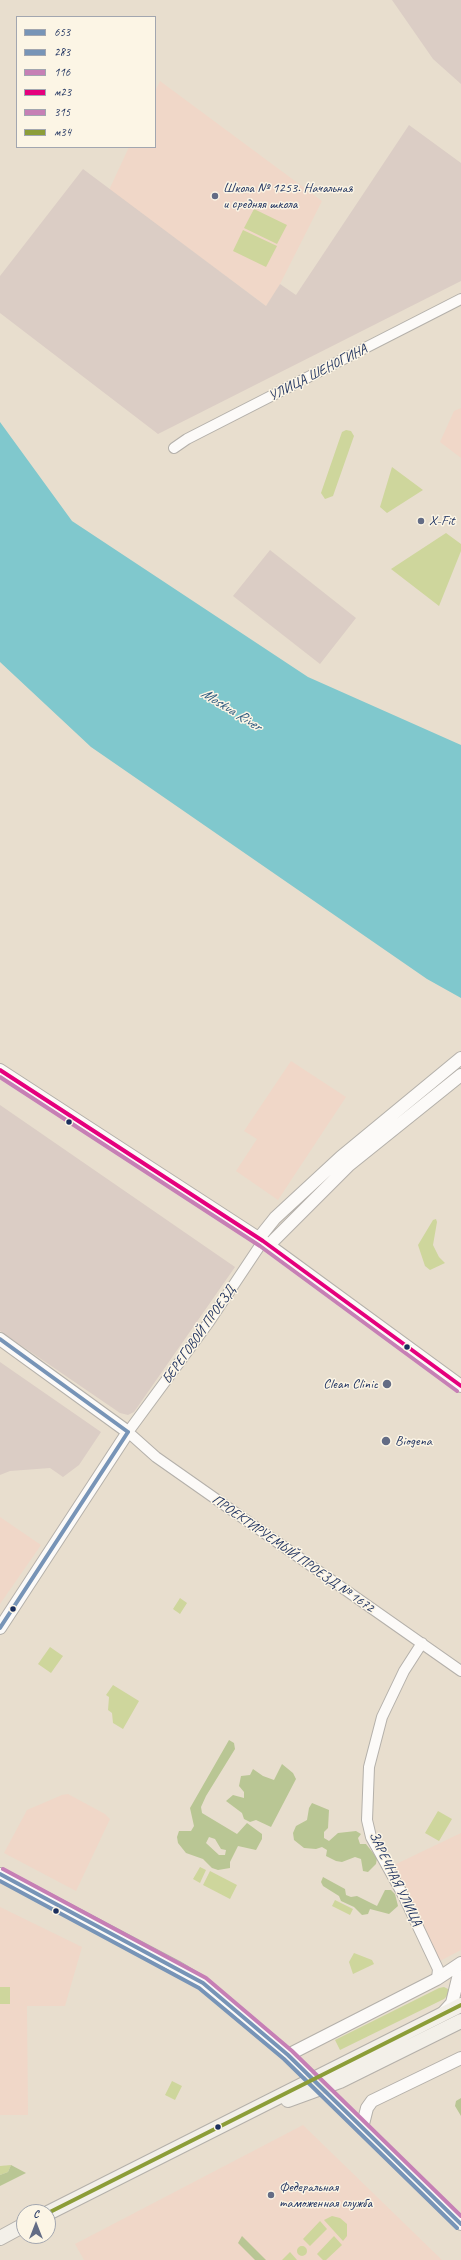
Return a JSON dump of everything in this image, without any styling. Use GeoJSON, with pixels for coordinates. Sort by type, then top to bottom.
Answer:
{"type":"FeatureCollection","features":[{"type":"Feature","properties":{"kind":"main road"},"geometry":{"type":"LineString","coordinates":[[56,2209],[218,2126],[317,2083],[461,2005]]}},
{"type":"Feature","properties":{"kind":"main road"},"geometry":{"type":"LineString","coordinates":[[317,2083],[340,2081],[455,2027],[461,2021]]}},
{"type":"Feature","properties":{"kind":"main road"},"geometry":{"type":"LineString","coordinates":[[0,2238],[16,2229]]}},
{"type":"Feature","properties":{"kind":"street","name":"УЛИЦА ШЕНОГИНА"},"geometry":{"type":"LineString","coordinates":[[174,448],[187,439],[461,299]]}},
{"type":"Feature","properties":{"kind":"street"},"geometry":{"type":"LineString","coordinates":[[263,1241],[275,1218],[341,1157],[461,1058]]}},
{"type":"Feature","properties":{"kind":"street"},"geometry":{"type":"LineString","coordinates":[[0,1070],[263,1241],[461,1386]]}},
{"type":"Feature","properties":{"kind":"street"},"geometry":{"type":"LineString","coordinates":[[263,1241],[349,1165],[461,1075]]}},
{"type":"Feature","properties":{"kind":"street","name":"БЕРЕГОВОЙ ПРОЕЗД"},"geometry":{"type":"LineString","coordinates":[[0,1628],[128,1432],[209,1322],[263,1241]]}},
{"type":"Feature","properties":{"kind":"street"},"geometry":{"type":"LineString","coordinates":[[0,1339],[128,1432]]}},
{"type":"Feature","properties":{"kind":"street","name":"ПРОЕКТИРУЕМЫЙ ПРОЕЗД № 1672"},"geometry":{"type":"LineString","coordinates":[[128,1432],[156,1457],[461,1671]]}},
{"type":"Feature","properties":{"kind":"street","name":"ЗАРЕЧНАЯ УЛИЦА"},"geometry":{"type":"LineString","coordinates":[[422,1643],[404,1671],[382,1717],[369,1766],[368,1820],[371,1837],[402,1893],[438,1969],[437,1979]]}},
{"type":"Feature","properties":{"kind":"street"},"geometry":{"type":"LineString","coordinates":[[0,1874],[178,1968],[203,1983],[288,2055],[461,2224]]}},
{"type":"Feature","properties":{"kind":"street"},"geometry":{"type":"LineString","coordinates":[[288,2055],[437,1979],[461,1963]]}},
{"type":"Feature","properties":{"kind":"street"},"geometry":{"type":"LineString","coordinates":[[442,2015],[452,2003],[459,1985],[461,1966]]}},
{"type":"Feature","properties":{"kind":"street"},"geometry":{"type":"LineString","coordinates":[[437,1979],[459,1985]]}},
{"type":"Feature","properties":{"kind":"street"},"geometry":{"type":"LineString","coordinates":[[362,2128],[366,2108],[372,2101],[461,2058]]}},
{"type":"Feature","properties":{"kind":"shaded area"},"geometry":{"type":"Polygon","coordinates":[[[392,0],[461,0],[461,84],[433,59],[392,0]]]}},
{"type":"Feature","properties":{"kind":"shaded area","name":"Школа № 1253. Начальная и средняя школа"},"geometry":{"type":"Polygon","coordinates":[[[160,81],[322,201],[275,294],[266,306],[109,190],[129,148],[156,148],[156,89],[160,81]]]}},
{"type":"Feature","properties":{"kind":"shaded area"},"geometry":{"type":"Polygon","coordinates":[[[409,125],[461,163],[461,281],[158,434],[0,313],[0,276],[83,169],[266,306],[280,284],[296,295],[409,125]]]}},
{"type":"Feature","properties":{"kind":"shaded area"},"geometry":{"type":"Polygon","coordinates":[[[461,408],[461,458],[440,442],[454,411],[461,408]]]}},
{"type":"Feature","properties":{"kind":"shaded area"},"geometry":{"type":"Polygon","coordinates":[[[270,550],[356,618],[320,664],[233,596],[270,550]]]}},
{"type":"Feature","properties":{"kind":"shaded area"},"geometry":{"type":"Polygon","coordinates":[[[291,1061],[346,1097],[278,1200],[236,1171],[257,1139],[244,1131],[291,1061]]]}},
{"type":"Feature","properties":{"kind":"shaded area"},"geometry":{"type":"Polygon","coordinates":[[[0,1105],[235,1267],[134,1412],[128,1415],[120,1413],[0,1331],[0,1105]]]}},
{"type":"Feature","properties":{"kind":"shaded area"},"geometry":{"type":"Polygon","coordinates":[[[0,1362],[101,1432],[79,1465],[63,1477],[50,1468],[10,1471],[0,1475],[0,1362]]]}},
{"type":"Feature","properties":{"kind":"shaded area"},"geometry":{"type":"Polygon","coordinates":[[[0,1517],[41,1545],[0,1604],[0,1517]]]}},
{"type":"Feature","properties":{"kind":"shaded area"},"geometry":{"type":"Polygon","coordinates":[[[68,1794],[105,1814],[110,1819],[76,1891],[4,1853],[27,1810],[62,1795],[68,1794]]]}},
{"type":"Feature","properties":{"kind":"shaded area"},"geometry":{"type":"Polygon","coordinates":[[[461,1833],[461,1950],[440,1961],[394,1865],[461,1833]]]}},
{"type":"Feature","properties":{"kind":"shaded area"},"geometry":{"type":"Polygon","coordinates":[[[0,1907],[82,1947],[65,2006],[27,2006],[28,2115],[0,2115],[0,1907]]]}},
{"type":"Feature","properties":{"kind":"shaded area","name":"Федеральная таможенная служба"},"geometry":{"type":"Polygon","coordinates":[[[303,2125],[442,2260],[84,2260],[75,2244],[303,2125]]]}},
{"type":"Feature","properties":{"kind":"green space"},"geometry":{"type":"Polygon","coordinates":[[[254,209],[287,225],[277,244],[244,228],[254,209]]]}},
{"type":"Feature","properties":{"kind":"green space"},"geometry":{"type":"Polygon","coordinates":[[[243,230],[277,246],[266,267],[233,251],[243,230]]]}},
{"type":"Feature","properties":{"kind":"green space"},"geometry":{"type":"Polygon","coordinates":[[[346,430],[351,431],[354,436],[333,496],[325,499],[321,493],[342,432],[346,430]]]}},
{"type":"Feature","properties":{"kind":"green space"},"geometry":{"type":"Polygon","coordinates":[[[392,467],[423,490],[387,513],[380,507],[392,467]]]}},
{"type":"Feature","properties":{"kind":"green space"},"geometry":{"type":"Polygon","coordinates":[[[446,533],[461,544],[461,551],[439,606],[391,569],[446,533]]]}},
{"type":"Feature","properties":{"kind":"green space"},"geometry":{"type":"Polygon","coordinates":[[[436,1219],[437,1222],[433,1245],[439,1257],[445,1263],[430,1270],[425,1266],[418,1245],[433,1220],[436,1219]]]}},
{"type":"Feature","properties":{"kind":"green space"},"geometry":{"type":"Polygon","coordinates":[[[180,1598],[187,1603],[180,1614],[173,1609],[180,1598]]]}},
{"type":"Feature","properties":{"kind":"green space"},"geometry":{"type":"Polygon","coordinates":[[[50,1647],[63,1656],[51,1673],[38,1664],[50,1647]]]}},
{"type":"Feature","properties":{"kind":"green space"},"geometry":{"type":"Polygon","coordinates":[[[113,1685],[139,1701],[123,1729],[113,1723],[112,1713],[108,1710],[109,1697],[106,1695],[113,1685]]]}},
{"type":"Feature","properties":{"kind":"green space"},"geometry":{"type":"Polygon","coordinates":[[[229,1740],[234,1743],[235,1749],[206,1796],[201,1807],[202,1813],[237,1834],[247,1823],[262,1834],[262,1839],[256,1850],[238,1846],[230,1862],[230,1868],[218,1870],[212,1868],[203,1859],[186,1853],[178,1843],[177,1837],[179,1831],[191,1831],[194,1826],[190,1808],[229,1740]],[[209,1837],[206,1843],[219,1855],[225,1855],[226,1850],[221,1849],[215,1839],[209,1837]]]}},
{"type":"Feature","properties":{"kind":"green space"},"geometry":{"type":"Polygon","coordinates":[[[282,1764],[293,1773],[296,1779],[271,1827],[256,1820],[250,1822],[244,1819],[242,1813],[226,1801],[233,1795],[244,1798],[244,1792],[239,1786],[241,1776],[250,1775],[253,1769],[263,1776],[274,1780],[282,1764]]]}},
{"type":"Feature","properties":{"kind":"green space"},"geometry":{"type":"Polygon","coordinates":[[[312,1803],[329,1810],[328,1828],[324,1832],[324,1838],[329,1841],[338,1833],[356,1831],[361,1834],[358,1838],[360,1844],[366,1844],[377,1858],[376,1864],[368,1872],[363,1871],[361,1859],[355,1857],[342,1862],[336,1861],[326,1856],[327,1850],[322,1847],[316,1849],[304,1848],[294,1840],[293,1833],[296,1826],[307,1820],[309,1808],[312,1803]]]}},
{"type":"Feature","properties":{"kind":"green space"},"geometry":{"type":"Polygon","coordinates":[[[438,1811],[452,1819],[439,1841],[425,1833],[438,1811]]]}},
{"type":"Feature","properties":{"kind":"green space"},"geometry":{"type":"Polygon","coordinates":[[[200,1867],[206,1870],[200,1883],[193,1879],[200,1867]]]}},
{"type":"Feature","properties":{"kind":"green space"},"geometry":{"type":"Polygon","coordinates":[[[210,1871],[237,1885],[230,1899],[203,1885],[210,1871]]]}},
{"type":"Feature","properties":{"kind":"green space"},"geometry":{"type":"Polygon","coordinates":[[[323,1877],[345,1889],[346,1895],[351,1897],[357,1896],[377,1906],[385,1890],[391,1890],[395,1894],[398,1906],[389,1914],[370,1909],[368,1914],[362,1915],[354,1907],[341,1901],[339,1896],[323,1886],[321,1882],[323,1877]]]}},
{"type":"Feature","properties":{"kind":"green space"},"geometry":{"type":"Polygon","coordinates":[[[335,1900],[353,1909],[350,1915],[332,1906],[335,1900]]]}},
{"type":"Feature","properties":{"kind":"green space"},"geometry":{"type":"Polygon","coordinates":[[[354,1953],[372,1960],[374,1964],[353,1974],[349,1962],[354,1953]]]}},
{"type":"Feature","properties":{"kind":"green space"},"geometry":{"type":"Polygon","coordinates":[[[0,1987],[10,1987],[10,2004],[0,2004],[0,1987]]]}},
{"type":"Feature","properties":{"kind":"green space"},"geometry":{"type":"Polygon","coordinates":[[[444,1987],[448,1989],[449,1994],[444,1999],[340,2050],[335,2040],[439,1988],[444,1987]]]}},
{"type":"Feature","properties":{"kind":"green space"},"geometry":{"type":"Polygon","coordinates":[[[172,2081],[182,2086],[175,2100],[165,2095],[172,2081]]]}},
{"type":"Feature","properties":{"kind":"green space"},"geometry":{"type":"Polygon","coordinates":[[[461,2098],[461,2116],[455,2106],[456,2101],[461,2098]]]}},
{"type":"Feature","properties":{"kind":"green space"},"geometry":{"type":"Polygon","coordinates":[[[11,2165],[8,2172],[0,2175],[0,2166],[11,2165]]]}},
{"type":"Feature","properties":{"kind":"green space"},"geometry":{"type":"Polygon","coordinates":[[[11,2165],[26,2173],[0,2186],[0,2175],[8,2172],[11,2165]]]}},
{"type":"Feature","properties":{"kind":"green space"},"geometry":{"type":"Polygon","coordinates":[[[332,2216],[340,2218],[347,2224],[347,2236],[343,2241],[324,2220],[332,2216]]]}},
{"type":"Feature","properties":{"kind":"green space"},"geometry":{"type":"Polygon","coordinates":[[[320,2221],[327,2229],[310,2246],[303,2239],[320,2221]]]}},
{"type":"Feature","properties":{"kind":"green space"},"geometry":{"type":"Polygon","coordinates":[[[242,2236],[266,2260],[255,2260],[238,2243],[242,2236]]]}},
{"type":"Feature","properties":{"kind":"green space"},"geometry":{"type":"Polygon","coordinates":[[[334,2236],[342,2245],[326,2260],[323,2260],[317,2254],[334,2236]]]}},
{"type":"Feature","properties":{"kind":"green space"},"geometry":{"type":"Polygon","coordinates":[[[300,2246],[304,2246],[306,2247],[306,2255],[300,2256],[297,2253],[297,2249],[300,2246]]]}},
{"type":"Feature","properties":{"kind":"green space"},"geometry":{"type":"Polygon","coordinates":[[[290,2252],[297,2260],[282,2260],[290,2252]]]}},
{"type":"Feature","properties":{"kind":"water","name":"Moskva River"},"geometry":{"type":"Polygon","coordinates":[[[0,422],[72,521],[308,677],[461,745],[461,998],[427,979],[91,747],[0,662],[0,422]]]}},
{"type":"Feature","properties":{"kind":"transit line","name":"м23"},"geometry":{"type":"LineString","coordinates":[[0,1070],[263,1241],[461,1386]]}},
{"type":"Feature","properties":{"kind":"transit line","name":"315"},"geometry":{"type":"LineString","coordinates":[[0,1077],[260,1246],[457,1391]]}},
{"type":"Feature","properties":{"kind":"transit line","name":"653"},"geometry":{"type":"LineString","coordinates":[[0,1339],[128,1432]]}},
{"type":"Feature","properties":{"kind":"transit line","name":"653"},"geometry":{"type":"LineString","coordinates":[[0,1628],[128,1432]]}},
{"type":"Feature","properties":{"kind":"transit line","name":"116"},"geometry":{"type":"LineString","coordinates":[[3,1869],[206,1978],[292,2051],[461,2216]]}},
{"type":"Feature","properties":{"kind":"transit line","name":"653"},"geometry":{"type":"LineString","coordinates":[[0,1874],[203,1983],[288,2055],[461,2224]]}},
{"type":"Feature","properties":{"kind":"transit line","name":"283"},"geometry":{"type":"LineString","coordinates":[[0,1881],[199,1988],[284,2059],[457,2228]]}},
{"type":"Feature","properties":{"kind":"transit line","name":"м34"},"geometry":{"type":"LineString","coordinates":[[56,2209],[461,2005]]}},
{"type":"Feature","properties":{"kind":"place","name":"Школа № 1253. Начальная и средняя школа"},"geometry":{"type":"Point","coordinates":[215,196]}},
{"type":"Feature","properties":{"kind":"place","name":"X-Fit"},"geometry":{"type":"Point","coordinates":[421,521]}},
{"type":"Feature","properties":{"kind":"place","name":"Clean Clinic"},"geometry":{"type":"Point","coordinates":[387,1384]}},
{"type":"Feature","properties":{"kind":"place","name":"Biogena"},"geometry":{"type":"Point","coordinates":[386,1441]}},
{"type":"Feature","properties":{"kind":"place","name":"Федеральная таможенная служба"},"geometry":{"type":"Point","coordinates":[271,2195]}}]}
